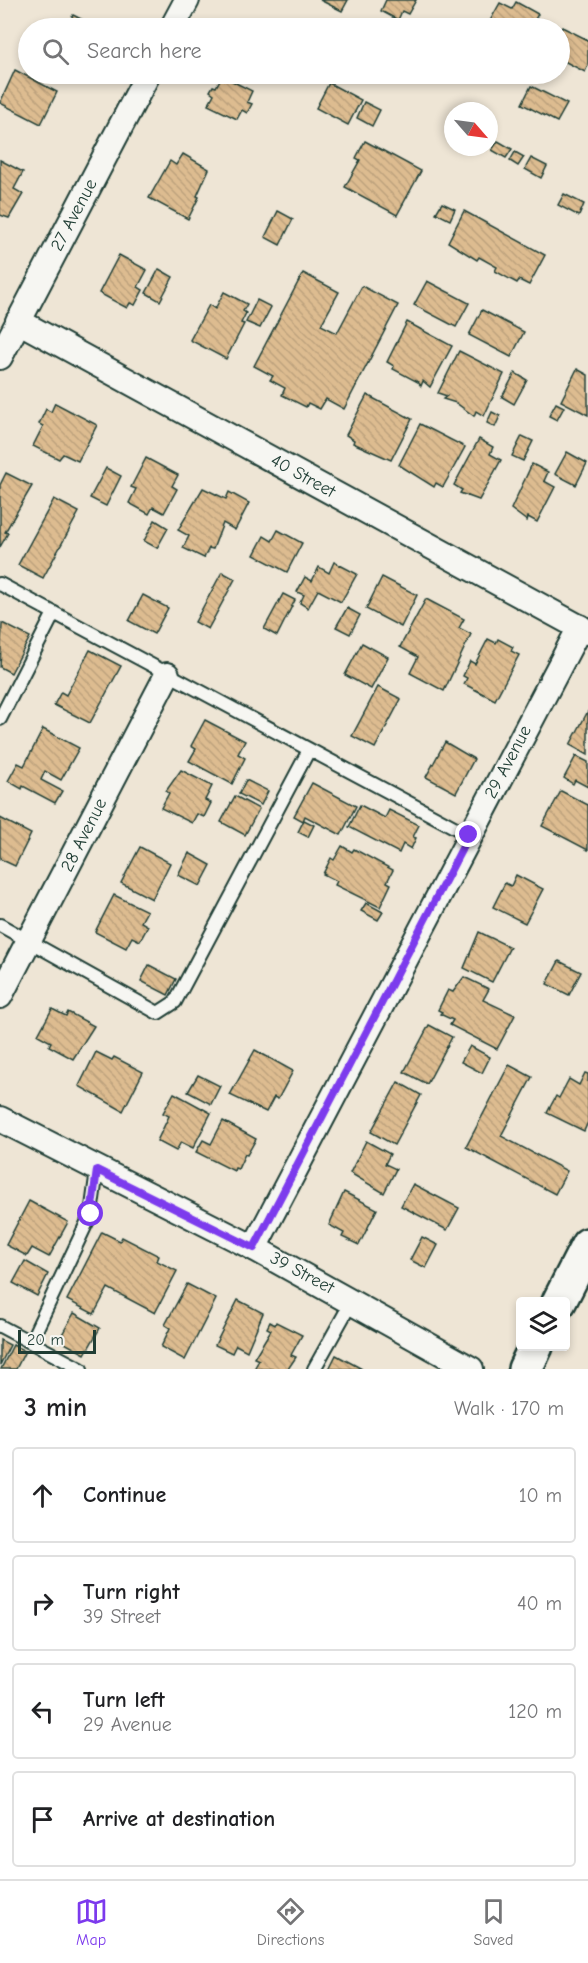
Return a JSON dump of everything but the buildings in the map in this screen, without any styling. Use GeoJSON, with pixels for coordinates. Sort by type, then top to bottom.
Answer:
{"type":"FeatureCollection","features":[{"type":"Feature","properties":{"kind":"street"},"geometry":{"type":"LineString","coordinates":[[177,18],[187,0]]}},
{"type":"Feature","properties":{"kind":"street","name":"27 Avenue"},"geometry":{"type":"LineString","coordinates":[[0,357],[143,84]]}},
{"type":"Feature","properties":{"kind":"street","name":"40 Street"},"geometry":{"type":"LineString","coordinates":[[18,321],[584,629]]}},
{"type":"Feature","properties":{"kind":"street","name":"29 Avenue"},"geometry":{"type":"LineString","coordinates":[[254,1248],[469,835],[584,629]]}},
{"type":"Feature","properties":{"kind":"street","name":"28 Avenue"},"geometry":{"type":"LineString","coordinates":[[0,996],[167,675]]}},
{"type":"Feature","properties":{"kind":"street","name":"39 Street"},"geometry":{"type":"LineString","coordinates":[[0,1119],[254,1248],[471,1369]]}},
{"type":"Feature","properties":{"kind":"street"},"geometry":{"type":"LineString","coordinates":[[562,1297],[584,1264]]}},
{"type":"Feature","properties":{"kind":"street"},"geometry":{"type":"LineString","coordinates":[[525,1369],[534,1351]]}},
{"type":"Feature","properties":{"kind":"lane"},"geometry":{"type":"LineString","coordinates":[[0,584],[469,835]]}},
{"type":"Feature","properties":{"kind":"lane"},"geometry":{"type":"LineString","coordinates":[[0,719],[54,613]]}},
{"type":"Feature","properties":{"kind":"lane"},"geometry":{"type":"LineString","coordinates":[[0,925],[158,1013],[175,1002],[309,750]]}},
{"type":"Feature","properties":{"kind":"lane"},"geometry":{"type":"LineString","coordinates":[[30,1341],[91,1214],[97,1170]]}},
{"type":"Feature","properties":{"kind":"lane"},"geometry":{"type":"LineString","coordinates":[[314,1369],[352,1301]]}},
{"type":"Feature","properties":{"kind":"lane"},"geometry":{"type":"LineString","coordinates":[[0,1326],[81,1369]]}},
{"type":"Feature","properties":{"kind":"route"},"geometry":{"type":"LineString","coordinates":[[91,1214],[97,1170],[254,1248],[469,835]]}}]}
